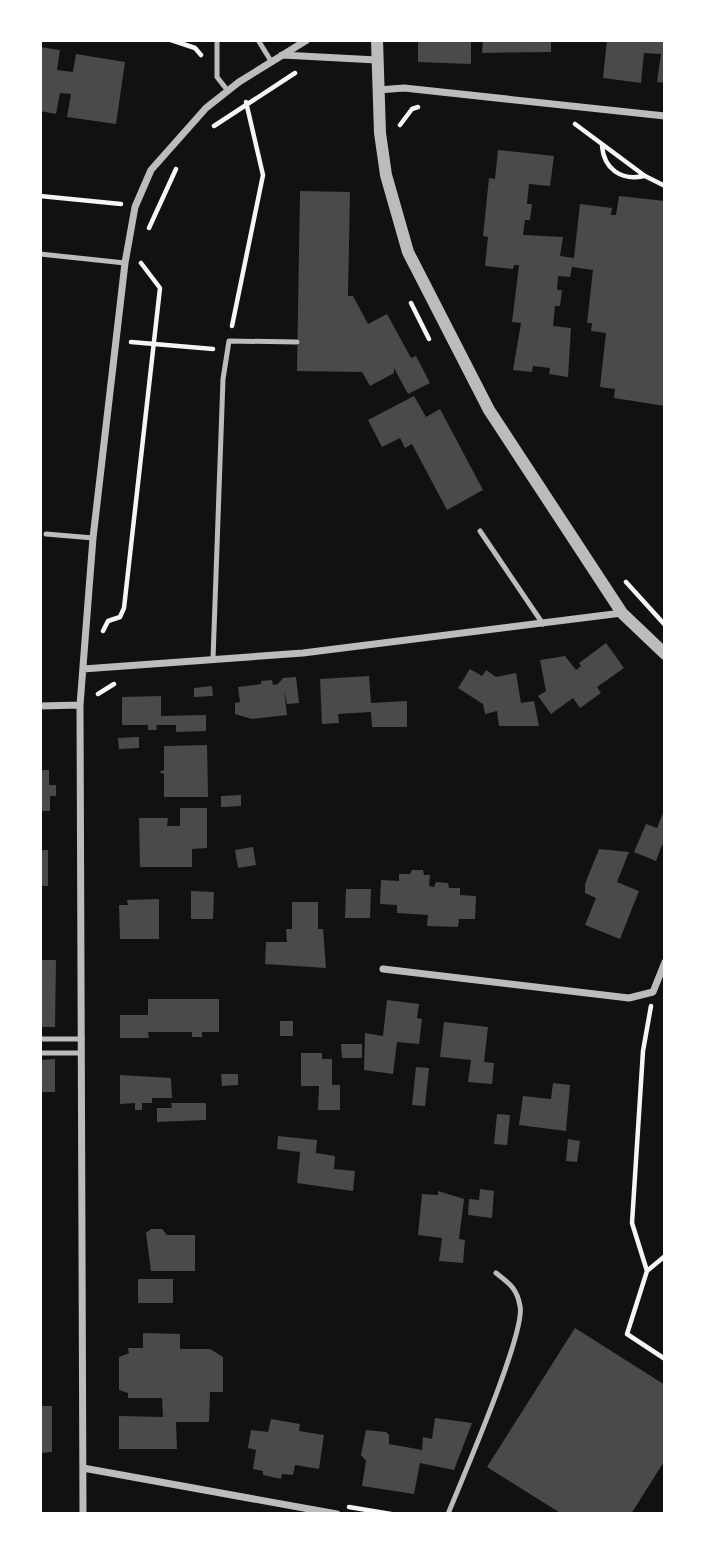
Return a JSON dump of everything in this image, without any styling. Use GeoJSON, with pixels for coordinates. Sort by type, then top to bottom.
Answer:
{"type":"FeatureCollection","features":[{"type":"Feature","properties":{"kind":"street"},"geometry":{"type":"LineString","coordinates":[[83,1514],[80,705],[93,538],[125,263],[135,206],[151,170],[185,128],[239,82],[307,40]]}},
{"type":"Feature","properties":{"kind":"street"},"geometry":{"type":"LineString","coordinates":[[377,40],[378,90],[386,175],[408,251],[489,410],[622,613],[665,654]]}},
{"type":"Feature","properties":{"kind":"street"},"geometry":{"type":"LineString","coordinates":[[282,54],[377,60]]}},
{"type":"Feature","properties":{"kind":"street"},"geometry":{"type":"LineString","coordinates":[[378,90],[404,88],[665,116]]}},
{"type":"Feature","properties":{"kind":"street"},"geometry":{"type":"LineString","coordinates":[[83,669],[303,653],[622,613]]}},
{"type":"Feature","properties":{"kind":"street"},"geometry":{"type":"LineString","coordinates":[[40,706],[80,705]]}},
{"type":"Feature","properties":{"kind":"street"},"geometry":{"type":"LineString","coordinates":[[383,969],[629,998],[653,992],[665,962]]}},
{"type":"Feature","properties":{"kind":"street"},"geometry":{"type":"LineString","coordinates":[[83,1468],[338,1509]]}},
{"type":"Feature","properties":{"kind":"lane"},"geometry":{"type":"LineString","coordinates":[[217,40],[217,77],[228,91]]}},
{"type":"Feature","properties":{"kind":"lane"},"geometry":{"type":"LineString","coordinates":[[258,40],[271,61]]}},
{"type":"Feature","properties":{"kind":"lane"},"geometry":{"type":"LineString","coordinates":[[40,254],[125,263]]}},
{"type":"Feature","properties":{"kind":"lane"},"geometry":{"type":"LineString","coordinates":[[213,659],[229,341],[297,342]]}},
{"type":"Feature","properties":{"kind":"lane"},"geometry":{"type":"LineString","coordinates":[[480,531],[543,624]]}},
{"type":"Feature","properties":{"kind":"lane"},"geometry":{"type":"LineString","coordinates":[[46,534],[93,538]]}},
{"type":"Feature","properties":{"kind":"lane"},"geometry":{"type":"LineString","coordinates":[[40,1039],[82,1039]]}},
{"type":"Feature","properties":{"kind":"lane"},"geometry":{"type":"LineString","coordinates":[[40,1053],[82,1053]]}},
{"type":"Feature","properties":{"kind":"lane"},"geometry":{"type":"LineString","coordinates":[[448,1514],[514,1343],[521,1308],[514,1286],[495,1273]]}},
{"type":"Feature","properties":{"kind":"path"},"geometry":{"type":"LineString","coordinates":[[171,40],[195,48],[203,57]]}},
{"type":"Feature","properties":{"kind":"path"},"geometry":{"type":"LineString","coordinates":[[205,136],[214,126],[293,74],[305,69]]}},
{"type":"Feature","properties":{"kind":"path"},"geometry":{"type":"LineString","coordinates":[[229,341],[262,175],[247,104],[239,82]]}},
{"type":"Feature","properties":{"kind":"path"},"geometry":{"type":"LineString","coordinates":[[396,134],[412,109],[424,105]]}},
{"type":"Feature","properties":{"kind":"path"},"geometry":{"type":"LineString","coordinates":[[571,121],[601,146],[645,176],[665,186]]}},
{"type":"Feature","properties":{"kind":"path"},"geometry":{"type":"LineString","coordinates":[[601,146],[603,160],[612,170],[623,177],[645,176]]}},
{"type":"Feature","properties":{"kind":"path"},"geometry":{"type":"LineString","coordinates":[[148,233],[177,166]]}},
{"type":"Feature","properties":{"kind":"path"},"geometry":{"type":"LineString","coordinates":[[40,196],[135,206]]}},
{"type":"Feature","properties":{"kind":"path"},"geometry":{"type":"LineString","coordinates":[[102,635],[108,621],[120,617],[124,608],[154,344],[160,288],[141,264],[143,254]]}},
{"type":"Feature","properties":{"kind":"path"},"geometry":{"type":"LineString","coordinates":[[116,341],[227,351]]}},
{"type":"Feature","properties":{"kind":"path"},"geometry":{"type":"LineString","coordinates":[[619,573],[665,625]]}},
{"type":"Feature","properties":{"kind":"path"},"geometry":{"type":"LineString","coordinates":[[98,707],[98,693],[118,683]]}},
{"type":"Feature","properties":{"kind":"path"},"geometry":{"type":"LineString","coordinates":[[647,1270],[632,1223],[643,1051],[653,992]]}},
{"type":"Feature","properties":{"kind":"path"},"geometry":{"type":"LineString","coordinates":[[665,1256],[647,1270],[627,1334],[665,1359]]}},
{"type":"Feature","properties":{"kind":"path"},"geometry":{"type":"LineString","coordinates":[[338,1509],[391,1514]]}},
{"type":"Feature","properties":{"kind":"building"},"geometry":{"type":"Polygon","coordinates":[[[418,40],[471,40],[471,64],[418,62],[418,40]]]}},
{"type":"Feature","properties":{"kind":"building"},"geometry":{"type":"Polygon","coordinates":[[[483,40],[551,40],[551,52],[482,53],[483,40]]]}},
{"type":"Feature","properties":{"kind":"building"},"geometry":{"type":"Polygon","coordinates":[[[607,40],[665,41],[665,83],[657,82],[661,54],[644,53],[641,83],[603,78],[607,40]]]}},
{"type":"Feature","properties":{"kind":"building"},"geometry":{"type":"Polygon","coordinates":[[[40,47],[60,50],[57,70],[73,72],[76,54],[125,62],[116,124],[67,117],[71,94],[60,93],[56,114],[40,111],[40,47]]]}},
{"type":"Feature","properties":{"kind":"building"},"geometry":{"type":"Polygon","coordinates":[[[498,150],[554,156],[550,186],[529,184],[527,204],[532,204],[530,220],[525,220],[523,235],[563,237],[560,256],[574,258],[580,204],[612,208],[611,215],[616,215],[619,196],[665,201],[665,406],[614,398],[615,389],[600,387],[606,333],[591,331],[592,323],[587,323],[593,270],[572,267],[570,277],[558,276],[557,290],[562,290],[560,306],[555,306],[553,326],[571,328],[568,377],[549,374],[550,368],[533,366],[532,372],[513,370],[521,323],[512,322],[519,265],[514,265],[513,269],[485,266],[488,237],[483,236],[489,178],[495,179],[498,150]]]}},
{"type":"Feature","properties":{"kind":"building"},"geometry":{"type":"Polygon","coordinates":[[[300,191],[350,192],[348,296],[353,296],[368,324],[387,314],[411,358],[416,356],[430,383],[408,394],[394,368],[394,373],[370,386],[362,372],[297,371],[300,191]]]}},
{"type":"Feature","properties":{"kind":"building"},"geometry":{"type":"Polygon","coordinates":[[[414,396],[426,417],[440,409],[483,490],[447,510],[412,444],[405,448],[400,438],[382,447],[368,420],[414,396]]]}},
{"type":"Feature","properties":{"kind":"building"},"geometry":{"type":"Polygon","coordinates":[[[606,643],[624,668],[597,687],[601,693],[580,708],[573,698],[551,714],[538,696],[546,691],[540,660],[565,656],[576,670],[581,666],[579,663],[606,643]]]}},
{"type":"Feature","properties":{"kind":"building"},"geometry":{"type":"Polygon","coordinates":[[[470,669],[482,676],[486,670],[496,677],[516,673],[521,703],[534,701],[539,726],[499,726],[497,711],[485,714],[483,704],[458,688],[470,669]]]}},
{"type":"Feature","properties":{"kind":"building"},"geometry":{"type":"Polygon","coordinates":[[[369,676],[371,703],[407,701],[407,727],[372,727],[371,712],[338,714],[339,723],[322,724],[320,679],[369,676]]]}},
{"type":"Feature","properties":{"kind":"building"},"geometry":{"type":"Polygon","coordinates":[[[296,677],[299,703],[287,704],[284,690],[287,715],[252,719],[235,714],[235,703],[240,702],[238,687],[272,680],[273,685],[283,678],[296,677]]]}},
{"type":"Feature","properties":{"kind":"building"},"geometry":{"type":"Polygon","coordinates":[[[212,686],[213,696],[194,697],[194,688],[212,686]]]}},
{"type":"Feature","properties":{"kind":"building"},"geometry":{"type":"Polygon","coordinates":[[[161,696],[161,716],[206,715],[206,731],[176,732],[176,725],[156,725],[157,730],[148,730],[148,725],[122,725],[122,697],[161,696]]]}},
{"type":"Feature","properties":{"kind":"building"},"geometry":{"type":"Polygon","coordinates":[[[139,737],[139,748],[119,749],[118,738],[139,737]]]}},
{"type":"Feature","properties":{"kind":"building"},"geometry":{"type":"Polygon","coordinates":[[[207,745],[208,797],[164,797],[164,774],[159,772],[164,770],[164,746],[207,745]]]}},
{"type":"Feature","properties":{"kind":"building"},"geometry":{"type":"Polygon","coordinates":[[[40,770],[49,770],[49,785],[56,785],[56,796],[50,796],[50,811],[40,811],[40,770]]]}},
{"type":"Feature","properties":{"kind":"building"},"geometry":{"type":"Polygon","coordinates":[[[241,795],[241,806],[221,807],[221,796],[241,795]]]}},
{"type":"Feature","properties":{"kind":"building"},"geometry":{"type":"Polygon","coordinates":[[[180,808],[207,808],[207,848],[192,849],[192,867],[140,867],[139,818],[168,818],[167,826],[180,826],[180,808]]]}},
{"type":"Feature","properties":{"kind":"building"},"geometry":{"type":"Polygon","coordinates":[[[665,808],[665,847],[662,845],[656,861],[634,852],[646,824],[657,828],[665,808]]]}},
{"type":"Feature","properties":{"kind":"building"},"geometry":{"type":"Polygon","coordinates":[[[253,847],[256,865],[238,868],[235,850],[253,847]]]}},
{"type":"Feature","properties":{"kind":"building"},"geometry":{"type":"Polygon","coordinates":[[[599,849],[629,852],[617,882],[639,891],[620,939],[585,925],[596,898],[585,893],[585,884],[599,849]]]}},
{"type":"Feature","properties":{"kind":"building"},"geometry":{"type":"Polygon","coordinates":[[[40,850],[48,850],[48,886],[40,886],[40,850]]]}},
{"type":"Feature","properties":{"kind":"building"},"geometry":{"type":"Polygon","coordinates":[[[412,870],[423,870],[424,875],[430,875],[429,886],[434,887],[436,882],[448,883],[449,888],[460,888],[460,895],[476,896],[475,919],[459,919],[458,927],[427,926],[428,915],[397,913],[397,905],[380,904],[381,880],[399,881],[399,874],[410,874],[412,870]]]}},
{"type":"Feature","properties":{"kind":"building"},"geometry":{"type":"Polygon","coordinates":[[[346,889],[371,889],[370,918],[345,918],[346,889]]]}},
{"type":"Feature","properties":{"kind":"building"},"geometry":{"type":"Polygon","coordinates":[[[191,891],[214,892],[213,919],[191,919],[191,891]]]}},
{"type":"Feature","properties":{"kind":"building"},"geometry":{"type":"Polygon","coordinates":[[[159,899],[159,939],[120,939],[119,905],[128,905],[127,900],[159,899]]]}},
{"type":"Feature","properties":{"kind":"building"},"geometry":{"type":"Polygon","coordinates":[[[292,902],[318,902],[318,929],[323,929],[326,968],[265,964],[266,942],[287,942],[286,929],[292,929],[292,902]]]}},
{"type":"Feature","properties":{"kind":"building"},"geometry":{"type":"Polygon","coordinates":[[[40,960],[56,960],[55,1027],[40,1027],[40,960]]]}},
{"type":"Feature","properties":{"kind":"building"},"geometry":{"type":"Polygon","coordinates":[[[148,999],[219,999],[219,1032],[202,1032],[202,1037],[192,1037],[192,1032],[148,1032],[149,1038],[120,1038],[120,1015],[148,1015],[148,999]]]}},
{"type":"Feature","properties":{"kind":"building"},"geometry":{"type":"Polygon","coordinates":[[[387,1000],[419,1004],[417,1018],[422,1019],[419,1044],[397,1042],[393,1074],[364,1070],[365,1033],[383,1036],[387,1000]]]}},
{"type":"Feature","properties":{"kind":"building"},"geometry":{"type":"Polygon","coordinates":[[[280,1021],[293,1021],[293,1036],[280,1036],[280,1021]]]}},
{"type":"Feature","properties":{"kind":"building"},"geometry":{"type":"Polygon","coordinates":[[[444,1022],[488,1027],[484,1062],[494,1063],[492,1084],[468,1082],[471,1060],[440,1057],[444,1022]]]}},
{"type":"Feature","properties":{"kind":"building"},"geometry":{"type":"Polygon","coordinates":[[[341,1044],[362,1044],[362,1058],[342,1058],[341,1044]]]}},
{"type":"Feature","properties":{"kind":"building"},"geometry":{"type":"Polygon","coordinates":[[[301,1053],[322,1053],[322,1059],[332,1059],[332,1085],[340,1085],[340,1110],[318,1110],[319,1086],[301,1086],[301,1053]]]}},
{"type":"Feature","properties":{"kind":"building"},"geometry":{"type":"Polygon","coordinates":[[[55,1059],[55,1092],[40,1092],[40,1060],[55,1059]]]}},
{"type":"Feature","properties":{"kind":"building"},"geometry":{"type":"Polygon","coordinates":[[[416,1067],[429,1068],[425,1106],[412,1105],[416,1067]]]}},
{"type":"Feature","properties":{"kind":"building"},"geometry":{"type":"Polygon","coordinates":[[[221,1074],[238,1074],[238,1085],[222,1086],[221,1074]]]}},
{"type":"Feature","properties":{"kind":"building"},"geometry":{"type":"Polygon","coordinates":[[[120,1075],[171,1078],[172,1098],[152,1098],[152,1103],[142,1103],[142,1110],[135,1110],[135,1103],[120,1104],[120,1075]]]}},
{"type":"Feature","properties":{"kind":"building"},"geometry":{"type":"Polygon","coordinates":[[[553,1083],[570,1085],[566,1131],[519,1125],[523,1096],[551,1099],[553,1083]]]}},
{"type":"Feature","properties":{"kind":"building"},"geometry":{"type":"Polygon","coordinates":[[[171,1103],[206,1103],[206,1120],[157,1122],[157,1108],[172,1108],[171,1103]]]}},
{"type":"Feature","properties":{"kind":"building"},"geometry":{"type":"Polygon","coordinates":[[[497,1114],[510,1115],[507,1145],[494,1144],[497,1114]]]}},
{"type":"Feature","properties":{"kind":"building"},"geometry":{"type":"Polygon","coordinates":[[[278,1136],[317,1140],[316,1153],[335,1156],[334,1169],[355,1171],[353,1191],[297,1183],[300,1152],[277,1149],[278,1136]]]}},
{"type":"Feature","properties":{"kind":"building"},"geometry":{"type":"Polygon","coordinates":[[[568,1139],[580,1141],[577,1162],[566,1161],[568,1139]]]}},
{"type":"Feature","properties":{"kind":"building"},"geometry":{"type":"Polygon","coordinates":[[[480,1189],[494,1191],[492,1218],[468,1215],[469,1199],[479,1200],[480,1189]]]}},
{"type":"Feature","properties":{"kind":"building"},"geometry":{"type":"Polygon","coordinates":[[[438,1191],[464,1199],[459,1239],[465,1240],[463,1263],[439,1261],[442,1238],[418,1235],[422,1194],[438,1195],[438,1191]]]}},
{"type":"Feature","properties":{"kind":"building"},"geometry":{"type":"Polygon","coordinates":[[[151,1229],[162,1229],[167,1235],[195,1235],[195,1271],[151,1271],[146,1233],[151,1229]]]}},
{"type":"Feature","properties":{"kind":"building"},"geometry":{"type":"Polygon","coordinates":[[[138,1279],[173,1279],[173,1303],[138,1303],[138,1279]]]}},
{"type":"Feature","properties":{"kind":"building"},"geometry":{"type":"Polygon","coordinates":[[[575,1328],[665,1385],[665,1460],[631,1514],[562,1514],[487,1467],[575,1328]]]}},
{"type":"Feature","properties":{"kind":"building"},"geometry":{"type":"Polygon","coordinates":[[[143,1333],[180,1334],[180,1349],[210,1349],[223,1357],[223,1392],[210,1392],[209,1422],[176,1422],[177,1449],[119,1449],[119,1416],[163,1417],[162,1398],[128,1398],[128,1393],[119,1390],[119,1357],[129,1353],[128,1348],[143,1348],[143,1333]]]}},
{"type":"Feature","properties":{"kind":"building"},"geometry":{"type":"Polygon","coordinates":[[[40,1406],[52,1406],[52,1452],[40,1453],[40,1406]]]}},
{"type":"Feature","properties":{"kind":"building"},"geometry":{"type":"Polygon","coordinates":[[[435,1418],[472,1423],[454,1470],[420,1463],[414,1494],[362,1486],[366,1461],[361,1455],[366,1430],[386,1432],[389,1435],[389,1444],[422,1450],[423,1437],[432,1439],[435,1418]]]}},
{"type":"Feature","properties":{"kind":"building"},"geometry":{"type":"Polygon","coordinates":[[[271,1419],[300,1424],[299,1431],[324,1435],[319,1469],[295,1465],[293,1475],[282,1474],[281,1479],[263,1475],[263,1471],[253,1469],[256,1450],[248,1448],[251,1430],[268,1432],[271,1419]]]}}]}
